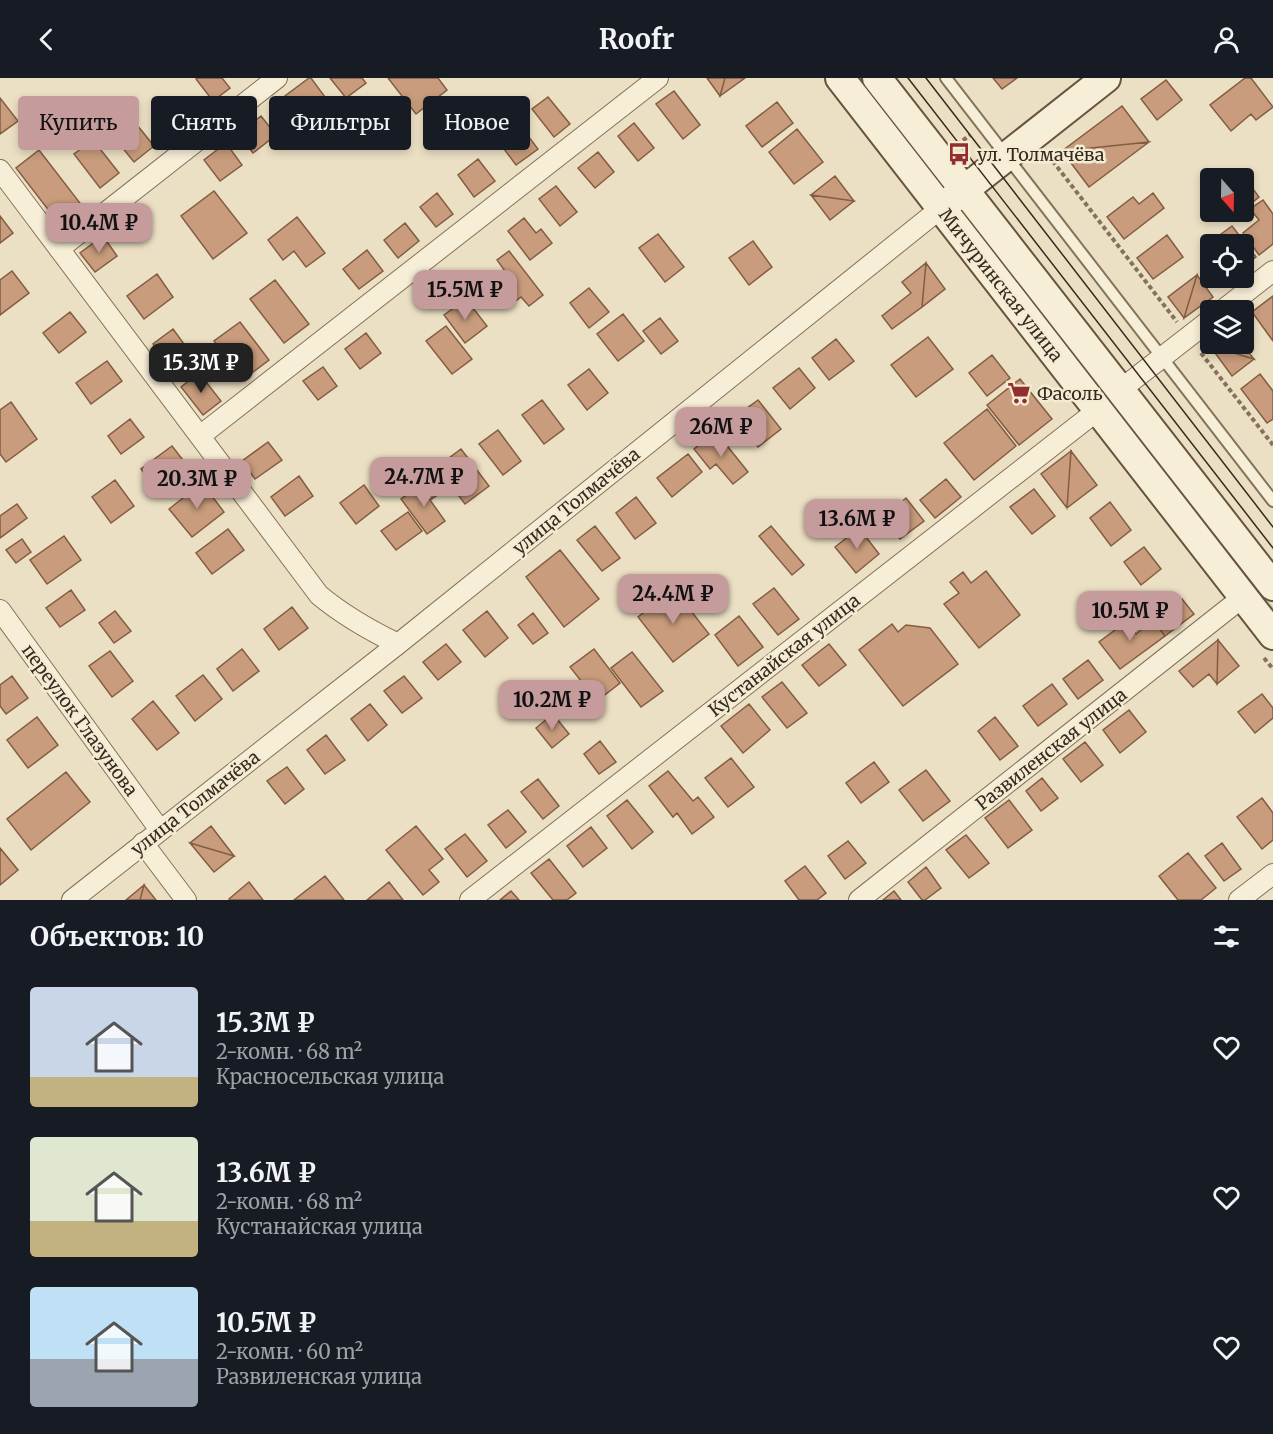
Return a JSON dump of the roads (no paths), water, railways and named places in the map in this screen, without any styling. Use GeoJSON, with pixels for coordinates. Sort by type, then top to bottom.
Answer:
{"type":"FeatureCollection","features":[{"type":"Feature","properties":{"kind":"main road","name":"Мичуринская улица"},"geometry":{"type":"LineString","coordinates":[[840,78],[1273,635]]}},
{"type":"Feature","properties":{"kind":"main road","name":"Мичуринская улица"},"geometry":{"type":"LineString","coordinates":[[878,78],[1120,390],[1272,581]]}},
{"type":"Feature","properties":{"kind":"main road","name":"улица Толмачёва"},"geometry":{"type":"LineString","coordinates":[[941,208],[1106,78]]}},
{"type":"Feature","properties":{"kind":"street"},"geometry":{"type":"LineString","coordinates":[[59,249],[277,78]]}},
{"type":"Feature","properties":{"kind":"street"},"geometry":{"type":"LineString","coordinates":[[200,436],[658,78]]}},
{"type":"Feature","properties":{"kind":"street"},"geometry":{"type":"LineString","coordinates":[[0,171],[319,595],[360,625],[398,644]]}},
{"type":"Feature","properties":{"kind":"street","name":"улица Толмачёва"},"geometry":{"type":"LineString","coordinates":[[72,900],[398,644],[941,208]]}},
{"type":"Feature","properties":{"kind":"street"},"geometry":{"type":"LineString","coordinates":[[1235,300],[1273,271]]}},
{"type":"Feature","properties":{"kind":"street"},"geometry":{"type":"LineString","coordinates":[[1120,390],[1161,358],[1183,329],[1200,323]]}},
{"type":"Feature","properties":{"kind":"street","name":"Кустанайская улица"},"geometry":{"type":"LineString","coordinates":[[470,900],[1098,410]]}},
{"type":"Feature","properties":{"kind":"street","name":"Развиленская улица"},"geometry":{"type":"LineString","coordinates":[[859,900],[1243,597]]}},
{"type":"Feature","properties":{"kind":"street","name":"переулок Глазунова"},"geometry":{"type":"LineString","coordinates":[[0,610],[160,830]]}},
{"type":"Feature","properties":{"kind":"street"},"geometry":{"type":"LineString","coordinates":[[143,843],[186,900]]}},
{"type":"Feature","properties":{"kind":"street"},"geometry":{"type":"LineString","coordinates":[[1239,900],[1273,874]]}},
{"type":"Feature","properties":{"kind":"lane"},"geometry":{"type":"LineString","coordinates":[[946,78],[1273,501]]}},
{"type":"Feature","properties":{"kind":"tram line"},"geometry":{"type":"LineString","coordinates":[[908,78],[1273,548]]}},
{"type":"Feature","properties":{"kind":"tram line"},"geometry":{"type":"LineString","coordinates":[[926,78],[1273,527]]}},
{"type":"Feature","properties":{"kind":"place","name":"ул. Толмачёва"},"geometry":{"type":"Point","coordinates":[959,154]}},
{"type":"Feature","properties":{"kind":"place","name":"Фасоль"},"geometry":{"type":"Point","coordinates":[1019,393]}}]}
